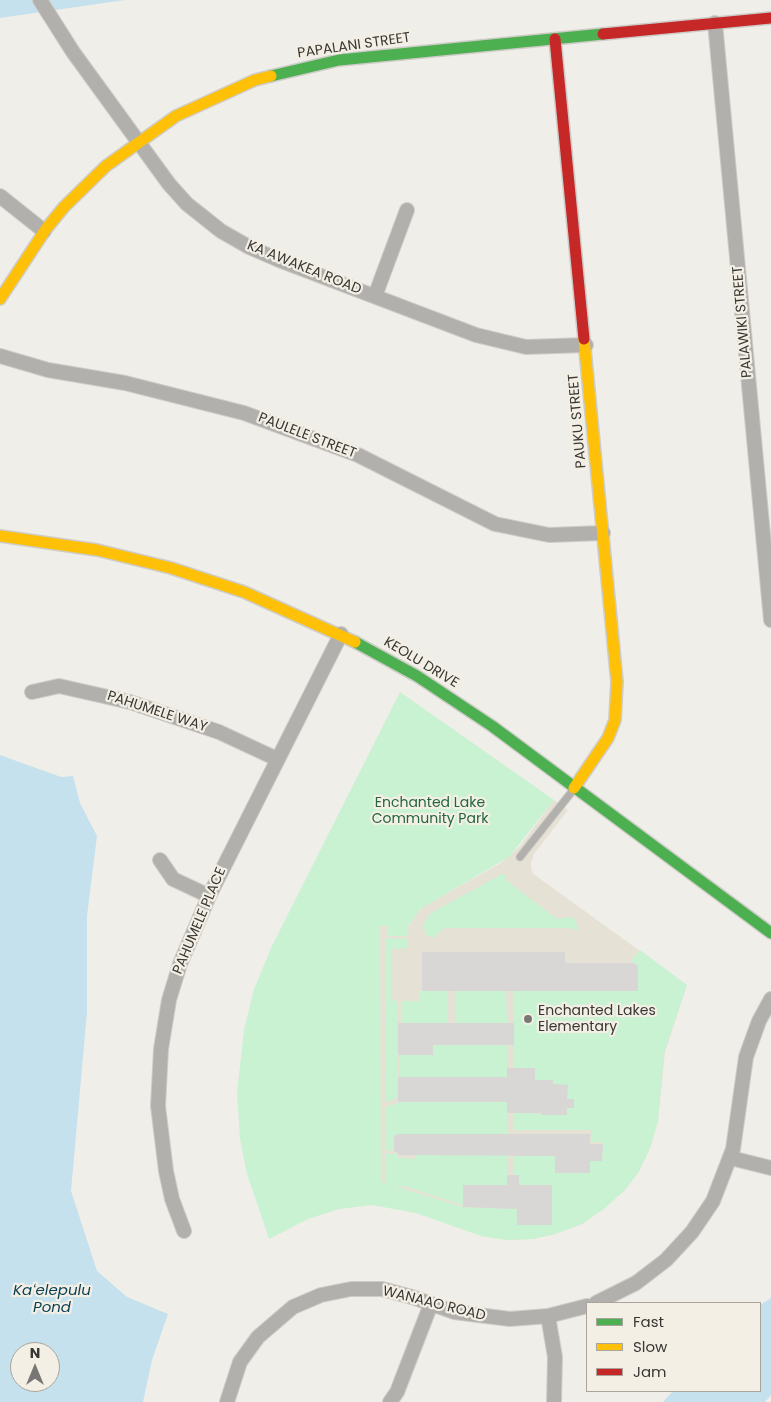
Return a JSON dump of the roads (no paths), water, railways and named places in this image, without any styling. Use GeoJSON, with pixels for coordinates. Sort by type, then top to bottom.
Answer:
{"type":"FeatureCollection","features":[{"type":"Feature","properties":{"kind":"street","name":"KA AWAKEA ROAD"},"geometry":{"type":"LineString","coordinates":[[40,0],[48,15],[169,184],[187,204],[221,231],[248,247],[279,260],[476,335],[507,344],[548,348],[586,345]]}},
{"type":"Feature","properties":{"kind":"street","name":"PAPALANI STREET"},"geometry":{"type":"LineString","coordinates":[[0,299],[44,231],[84,186],[138,141],[202,103],[255,80],[282,72],[339,60],[771,18]]}},
{"type":"Feature","properties":{"kind":"street","name":"PALAWIKI STREET"},"geometry":{"type":"LineString","coordinates":[[715,24],[771,620]]}},
{"type":"Feature","properties":{"kind":"street","name":"PAUKU STREET"},"geometry":{"type":"LineString","coordinates":[[554,39],[586,345],[618,701],[615,720],[608,738],[574,788]]}},
{"type":"Feature","properties":{"kind":"street"},"geometry":{"type":"LineString","coordinates":[[0,196],[44,231]]}},
{"type":"Feature","properties":{"kind":"street"},"geometry":{"type":"LineString","coordinates":[[375,296],[406,210]]}},
{"type":"Feature","properties":{"kind":"street","name":"PAULELE STREET"},"geometry":{"type":"LineString","coordinates":[[0,356],[48,370],[125,383],[191,398],[253,416],[358,456],[495,524],[549,535],[603,533]]}},
{"type":"Feature","properties":{"kind":"street","name":"KEOLU DRIVE"},"geometry":{"type":"LineString","coordinates":[[0,536],[97,550],[171,568],[244,592],[341,634],[444,694],[492,726],[771,934]]}},
{"type":"Feature","properties":{"kind":"street","name":"PAHUMELE PLACE"},"geometry":{"type":"LineString","coordinates":[[184,1231],[172,1199],[164,1163],[158,1106],[160,1066],[170,1000],[180,964],[208,896],[341,634]]}},
{"type":"Feature","properties":{"kind":"street","name":"PAHUMELE WAY"},"geometry":{"type":"LineString","coordinates":[[32,692],[59,686],[130,702],[219,732],[277,759]]}},
{"type":"Feature","properties":{"kind":"street"},"geometry":{"type":"LineString","coordinates":[[160,860],[173,879],[208,896]]}},
{"type":"Feature","properties":{"kind":"street"},"geometry":{"type":"LineString","coordinates":[[598,1302],[636,1283],[652,1272],[680,1247],[712,1201],[731,1158],[737,1131],[742,1075],[746,1057],[759,1021],[771,999]]}},
{"type":"Feature","properties":{"kind":"street"},"geometry":{"type":"LineString","coordinates":[[731,1158],[771,1168]]}},
{"type":"Feature","properties":{"kind":"street","name":"WANAAO ROAD"},"geometry":{"type":"LineString","coordinates":[[227,1402],[240,1362],[258,1337],[280,1316],[307,1300],[336,1291],[367,1288],[397,1292],[454,1312],[491,1318],[548,1316],[586,1306]]}},
{"type":"Feature","properties":{"kind":"street"},"geometry":{"type":"LineString","coordinates":[[390,1402],[397,1392],[432,1304]]}},
{"type":"Feature","properties":{"kind":"street"},"geometry":{"type":"LineString","coordinates":[[548,1316],[555,1356],[554,1402]]}},
{"type":"Feature","properties":{"kind":"lane"},"geometry":{"type":"LineString","coordinates":[[520,857],[574,788]]}},
{"type":"Feature","properties":{"kind":"water"},"geometry":{"type":"Polygon","coordinates":[[[0,0],[125,0],[0,18],[0,0]]]}},
{"type":"Feature","properties":{"kind":"water","name":"Kaʻelepulu Pond"},"geometry":{"type":"Polygon","coordinates":[[[0,755],[61,777],[73,776],[80,803],[97,836],[87,916],[87,1012],[71,1191],[97,1271],[127,1297],[168,1314],[152,1360],[143,1402],[0,1402],[0,755]]]}},
{"type":"Feature","properties":{"kind":"water"},"geometry":{"type":"Polygon","coordinates":[[[771,1298],[771,1395],[765,1402],[663,1402],[672,1392],[761,1392],[761,1304],[771,1298]]]}},
{"type":"Feature","properties":{"kind":"place","name":"Enchanted Lakes Elementary"},"geometry":{"type":"Point","coordinates":[528,1019]}},
{"type":"Feature","properties":{"kind":"park label","name":"Enchanted Lake Community Park"},"geometry":{"type":"Point","coordinates":[430,812]}}]}
